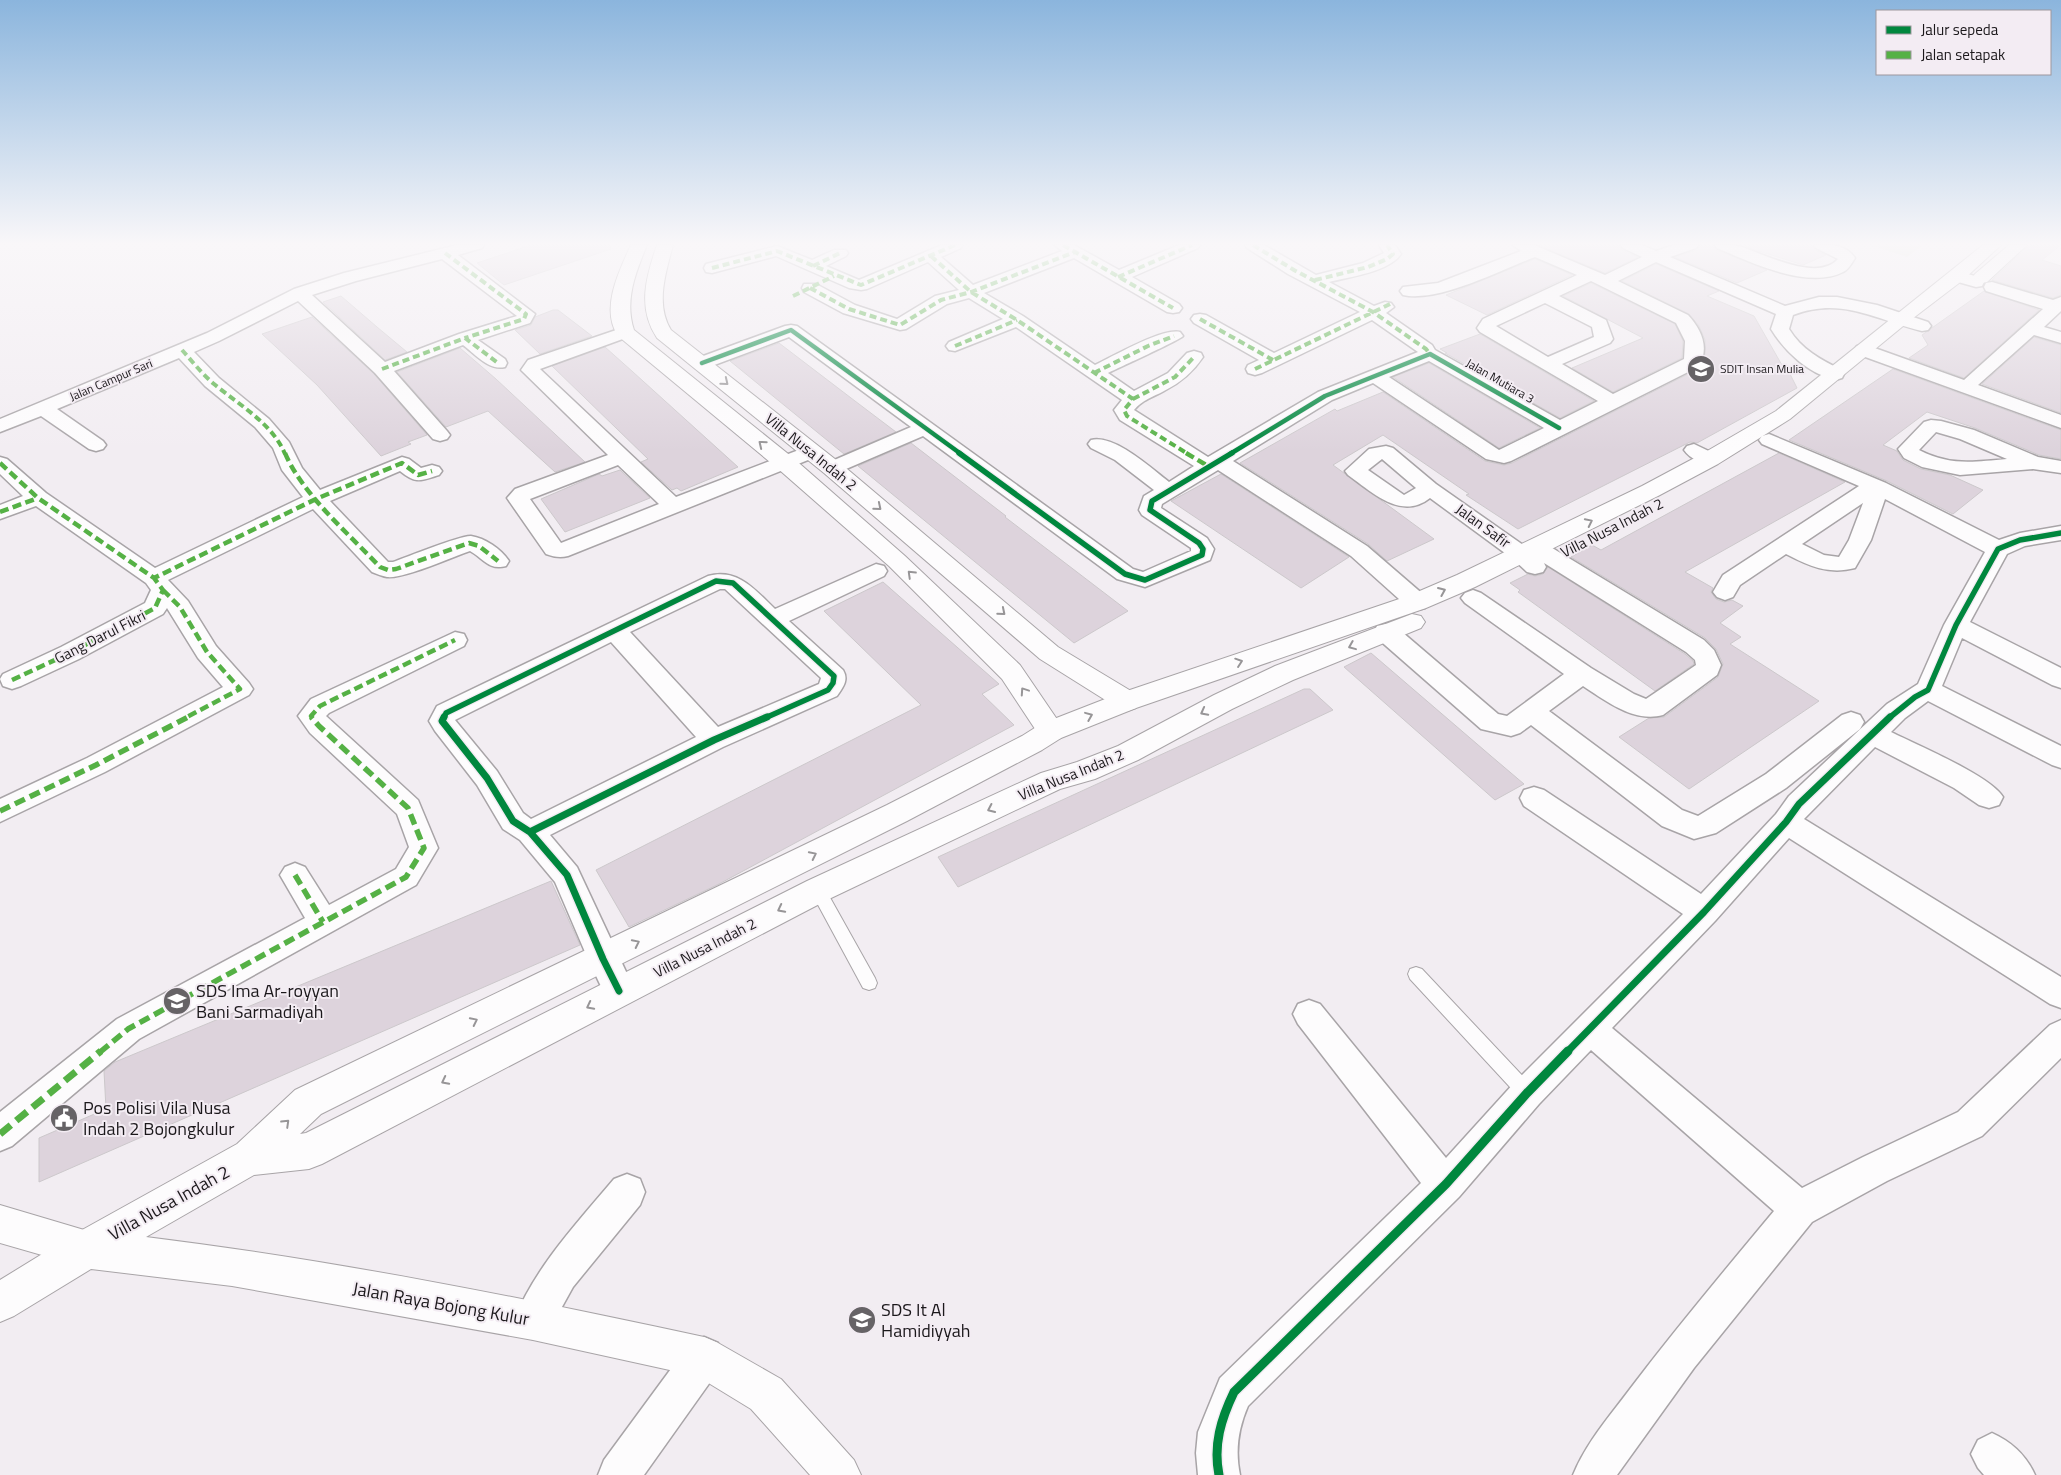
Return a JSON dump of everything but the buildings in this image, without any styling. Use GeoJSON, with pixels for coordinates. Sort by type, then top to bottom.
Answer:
{"type":"FeatureCollection","features":[{"type":"Feature","properties":{"kind":"main road"},"geometry":{"type":"LineString","coordinates":[[619,314],[626,332]]}},
{"type":"Feature","properties":{"kind":"main road","name":"Villa Nusa Indah 2"},"geometry":{"type":"LineString","coordinates":[[654,314],[658,327],[664,334],[832,468],[1049,652],[1127,701],[1139,706],[1156,721],[1161,735]]}},
{"type":"Feature","properties":{"kind":"main road","name":"Villa Nusa Indah 2"},"geometry":{"type":"LineString","coordinates":[[0,1302],[250,1157],[308,1102],[603,959],[897,813],[1042,737],[1127,701],[1417,602],[1536,556],[1699,483],[1769,440],[1842,389],[1901,318],[1910,314]]}},
{"type":"Feature","properties":{"kind":"main road","name":"Villa Nusa Indah 2"},"geometry":{"type":"LineString","coordinates":[[250,1157],[309,1151],[818,890],[1051,780],[1085,771],[1128,753],[1284,674],[1473,598],[1536,556],[1650,491],[1702,454],[1783,415],[1834,374],[1922,326],[1937,314]]}},
{"type":"Feature","properties":{"kind":"main road","name":"Villa Nusa Indah 2"},"geometry":{"type":"LineString","coordinates":[[626,332],[784,462],[897,561],[1011,672],[1042,737]]}},
{"type":"Feature","properties":{"kind":"main road"},"geometry":{"type":"LineString","coordinates":[[1042,737],[1033,761],[1038,770],[1051,780]]}},
{"type":"Feature","properties":{"kind":"main road"},"geometry":{"type":"LineString","coordinates":[[532,993],[544,1030]]}},
{"type":"Feature","properties":{"kind":"main road","name":"Jalan Raya Bojong Kulur"},"geometry":{"type":"LineString","coordinates":[[0,1224],[87,1250],[232,1268],[534,1320],[704,1357],[766,1394],[838,1475]]}},
{"type":"Feature","properties":{"kind":"street","name":"Jalan Campur Sari"},"geometry":{"type":"LineString","coordinates":[[0,426],[182,350],[260,314]]}},
{"type":"Feature","properties":{"kind":"street"},"geometry":{"type":"LineString","coordinates":[[322,314],[382,369],[440,435]]}},
{"type":"Feature","properties":{"kind":"street"},"geometry":{"type":"LineString","coordinates":[[382,369],[464,338],[524,319],[526,314]]}},
{"type":"Feature","properties":{"kind":"street"},"geometry":{"type":"LineString","coordinates":[[865,314],[897,325],[919,314]]}},
{"type":"Feature","properties":{"kind":"street"},"geometry":{"type":"LineString","coordinates":[[1007,314],[1133,399]]}},
{"type":"Feature","properties":{"kind":"street"},"geometry":{"type":"LineString","coordinates":[[1255,369],[1370,314]]}},
{"type":"Feature","properties":{"kind":"street","name":"Jalan Mutiara 3"},"geometry":{"type":"LineString","coordinates":[[1388,314],[1428,352],[1559,428]]}},
{"type":"Feature","properties":{"kind":"street"},"geometry":{"type":"LineString","coordinates":[[1508,314],[1489,323],[1486,328],[1613,402]]}},
{"type":"Feature","properties":{"kind":"street"},"geometry":{"type":"LineString","coordinates":[[1547,364],[1604,339],[1600,324],[1580,314]]}},
{"type":"Feature","properties":{"kind":"street"},"geometry":{"type":"LineString","coordinates":[[1376,377],[1498,457],[1504,457],[1691,363],[1695,359],[1696,354],[1690,329],[1687,323],[1671,314]]}},
{"type":"Feature","properties":{"kind":"street"},"geometry":{"type":"LineString","coordinates":[[1785,314],[1780,329],[1786,341],[1817,365],[1834,374]]}},
{"type":"Feature","properties":{"kind":"street"},"geometry":{"type":"LineString","coordinates":[[1887,314],[1922,326]]}},
{"type":"Feature","properties":{"kind":"street"},"geometry":{"type":"LineString","coordinates":[[1973,381],[2047,314]]}},
{"type":"Feature","properties":{"kind":"street"},"geometry":{"type":"LineString","coordinates":[[1200,319],[1273,360]]}},
{"type":"Feature","properties":{"kind":"street"},"geometry":{"type":"LineString","coordinates":[[955,346],[1017,320]]}},
{"type":"Feature","properties":{"kind":"street"},"geometry":{"type":"LineString","coordinates":[[2032,328],[2061,338]]}},
{"type":"Feature","properties":{"kind":"street"},"geometry":{"type":"LineString","coordinates":[[702,363],[790,330],[1126,574],[1144,580],[1202,555],[1203,549],[1199,543],[1150,510],[1152,501],[1167,490],[1325,396],[1376,377],[1428,352]]}},
{"type":"Feature","properties":{"kind":"street"},"geometry":{"type":"LineString","coordinates":[[626,332],[535,364],[530,370],[674,507]]}},
{"type":"Feature","properties":{"kind":"street"},"geometry":{"type":"LineString","coordinates":[[1094,373],[1148,346],[1174,336]]}},
{"type":"Feature","properties":{"kind":"street"},"geometry":{"type":"LineString","coordinates":[[464,338],[498,363]]}},
{"type":"Feature","properties":{"kind":"street"},"geometry":{"type":"LineString","coordinates":[[182,350],[212,382],[267,429],[282,446],[292,470],[316,499],[380,567],[388,570],[469,543],[479,546],[498,561]]}},
{"type":"Feature","properties":{"kind":"street"},"geometry":{"type":"LineString","coordinates":[[1872,354],[2061,422]]}},
{"type":"Feature","properties":{"kind":"street"},"geometry":{"type":"LineString","coordinates":[[1194,357],[1189,366],[1151,391],[1133,399],[1124,410],[1127,416],[1212,463],[1359,551],[1417,602]]}},
{"type":"Feature","properties":{"kind":"street"},"geometry":{"type":"LineString","coordinates":[[43,408],[96,445]]}},
{"type":"Feature","properties":{"kind":"street"},"geometry":{"type":"LineString","coordinates":[[2033,463],[1952,430],[1935,426],[1931,426],[1908,448],[1911,454],[1929,463],[1960,469],[2033,463],[2061,467]]}},
{"type":"Feature","properties":{"kind":"street"},"geometry":{"type":"LineString","coordinates":[[832,468],[926,428]]}},
{"type":"Feature","properties":{"kind":"street"},"geometry":{"type":"LineString","coordinates":[[1769,440],[1877,486],[1998,549]]}},
{"type":"Feature","properties":{"kind":"street"},"geometry":{"type":"LineString","coordinates":[[1098,444],[1122,456],[1167,490]]}},
{"type":"Feature","properties":{"kind":"street"},"geometry":{"type":"LineString","coordinates":[[622,457],[523,494],[518,498],[554,549],[560,551],[811,452]]}},
{"type":"Feature","properties":{"kind":"street"},"geometry":{"type":"LineString","coordinates":[[0,463],[38,498],[159,584],[180,607],[207,652],[240,689],[105,761],[0,811]]}},
{"type":"Feature","properties":{"kind":"street"},"geometry":{"type":"LineString","coordinates":[[159,584],[316,499],[402,463],[418,475],[432,471]]}},
{"type":"Feature","properties":{"kind":"street"},"geometry":{"type":"LineString","coordinates":[[1787,545],[1827,563],[1838,566],[1847,563],[1860,540],[1877,486]]}},
{"type":"Feature","properties":{"kind":"street"},"geometry":{"type":"LineString","coordinates":[[1726,592],[1731,580],[1877,486]]}},
{"type":"Feature","properties":{"kind":"street","name":"Jalan Safir"},"geometry":{"type":"LineString","coordinates":[[1429,488],[1536,556],[1695,646],[1707,657],[1708,669],[1654,708],[1645,708],[1624,701],[1473,598]]}},
{"type":"Feature","properties":{"kind":"street"},"geometry":{"type":"LineString","coordinates":[[0,512],[38,498]]}},
{"type":"Feature","properties":{"kind":"street"},"geometry":{"type":"LineString","coordinates":[[1531,711],[1672,818],[1694,828],[1706,824],[1861,728],[1896,711],[1928,690],[1956,625],[1998,549],[2020,540],[2061,533]]}},
{"type":"Feature","properties":{"kind":"street"},"geometry":{"type":"LineString","coordinates":[[771,620],[876,571]]}},
{"type":"Feature","properties":{"kind":"street"},"geometry":{"type":"LineString","coordinates":[[530,832],[714,740],[828,690],[833,683],[834,676],[733,583],[716,581],[446,713],[443,717],[444,724],[487,778],[513,821],[530,832],[567,875],[603,959],[619,991]]}},
{"type":"Feature","properties":{"kind":"street","name":"Gang Darul Fikri"},"geometry":{"type":"LineString","coordinates":[[6,682],[70,653],[155,608],[159,584]]}},
{"type":"Feature","properties":{"kind":"street"},"geometry":{"type":"LineString","coordinates":[[1956,625],[2061,679]]}},
{"type":"Feature","properties":{"kind":"street"},"geometry":{"type":"LineString","coordinates":[[614,630],[714,740]]}},
{"type":"Feature","properties":{"kind":"street"},"geometry":{"type":"LineString","coordinates":[[1386,632],[1490,722],[1510,726],[1582,674]]}},
{"type":"Feature","properties":{"kind":"street"},"geometry":{"type":"LineString","coordinates":[[0,1134],[128,1029],[406,877],[424,848],[408,808],[319,726],[312,716],[320,706],[455,640]]}},
{"type":"Feature","properties":{"kind":"street"},"geometry":{"type":"LineString","coordinates":[[1928,690],[2061,758]]}},
{"type":"Feature","properties":{"kind":"street"},"geometry":{"type":"LineString","coordinates":[[1861,728],[1964,781],[1989,797]]}},
{"type":"Feature","properties":{"kind":"street"},"geometry":{"type":"LineString","coordinates":[[1218,1475],[1215,1459],[1221,1419],[1234,1392],[1446,1184],[1527,1093],[1704,912],[1786,822],[1861,728]]}},
{"type":"Feature","properties":{"kind":"street"},"geometry":{"type":"LineString","coordinates":[[1534,798],[1704,912]]}},
{"type":"Feature","properties":{"kind":"street"},"geometry":{"type":"LineString","coordinates":[[1786,822],[2061,994]]}},
{"type":"Feature","properties":{"kind":"street"},"geometry":{"type":"LineString","coordinates":[[295,875],[323,922]]}},
{"type":"Feature","properties":{"kind":"street"},"geometry":{"type":"LineString","coordinates":[[1309,1014],[1430,1167],[1446,1184]]}},
{"type":"Feature","properties":{"kind":"street"},"geometry":{"type":"LineString","coordinates":[[1590,1029],[1799,1209]]}},
{"type":"Feature","properties":{"kind":"street"},"geometry":{"type":"LineString","coordinates":[[1594,1475],[1608,1452],[1680,1354],[1799,1209],[1876,1169],[1970,1124],[2061,1035]]}},
{"type":"Feature","properties":{"kind":"street"},"geometry":{"type":"LineString","coordinates":[[534,1320],[560,1274],[627,1192]]}},
{"type":"Feature","properties":{"kind":"street"},"geometry":{"type":"LineString","coordinates":[[619,1475],[704,1357]]}},
{"type":"Feature","properties":{"kind":"lane"},"geometry":{"type":"LineString","coordinates":[[818,890],[869,983]]}},
{"type":"Feature","properties":{"kind":"lane"},"geometry":{"type":"LineString","coordinates":[[1416,974],[1527,1093]]}},
{"type":"Feature","properties":{"kind":"marked path"},"geometry":{"type":"LineString","coordinates":[[465,338],[524,319],[526,314]]}},
{"type":"Feature","properties":{"kind":"marked path"},"geometry":{"type":"LineString","coordinates":[[864,314],[900,325],[918,314]]}},
{"type":"Feature","properties":{"kind":"marked path"},"geometry":{"type":"LineString","coordinates":[[1007,314],[1133,399],[1124,410],[1127,416],[1208,466]]}},
{"type":"Feature","properties":{"kind":"marked path"},"geometry":{"type":"LineString","coordinates":[[1255,369],[1370,314]]}},
{"type":"Feature","properties":{"kind":"marked path"},"geometry":{"type":"LineString","coordinates":[[1376,314],[1426,349],[1430,354]]}},
{"type":"Feature","properties":{"kind":"marked path"},"geometry":{"type":"LineString","coordinates":[[1200,319],[1273,360]]}},
{"type":"Feature","properties":{"kind":"marked path"},"geometry":{"type":"LineString","coordinates":[[955,346],[1017,320]]}},
{"type":"Feature","properties":{"kind":"marked path"},"geometry":{"type":"LineString","coordinates":[[1094,373],[1148,346],[1174,336]]}},
{"type":"Feature","properties":{"kind":"marked path"},"geometry":{"type":"LineString","coordinates":[[382,369],[465,338],[498,363]]}},
{"type":"Feature","properties":{"kind":"marked path"},"geometry":{"type":"LineString","coordinates":[[182,350],[212,382],[262,423],[282,446],[292,470],[316,499],[380,567],[388,570],[396,569],[469,543],[479,546],[498,561]]}},
{"type":"Feature","properties":{"kind":"marked path"},"geometry":{"type":"LineString","coordinates":[[1133,399],[1175,377],[1194,357]]}},
{"type":"Feature","properties":{"kind":"marked path"},"geometry":{"type":"LineString","coordinates":[[0,463],[38,498],[154,578],[316,499],[402,463],[418,475],[432,471]]}},
{"type":"Feature","properties":{"kind":"marked path"},"geometry":{"type":"LineString","coordinates":[[0,512],[38,498]]}},
{"type":"Feature","properties":{"kind":"marked path"},"geometry":{"type":"LineString","coordinates":[[12,680],[70,653],[155,608],[163,590],[154,578]]}},
{"type":"Feature","properties":{"kind":"marked path"},"geometry":{"type":"LineString","coordinates":[[0,811],[96,765],[240,689],[207,652],[180,607],[163,590]]}},
{"type":"Feature","properties":{"kind":"marked path"},"geometry":{"type":"LineString","coordinates":[[0,1134],[128,1029],[406,877],[424,848],[408,808],[319,726],[311,716],[320,706],[455,640]]}},
{"type":"Feature","properties":{"kind":"marked path"},"geometry":{"type":"LineString","coordinates":[[295,875],[323,922]]}},
{"type":"Feature","properties":{"kind":"cycle path"},"geometry":{"type":"LineString","coordinates":[[702,363],[791,330],[1125,574],[1145,580],[1202,555],[1203,549],[1199,543],[1150,510],[1152,501],[1325,396],[1430,354],[1559,428]]}},
{"type":"Feature","properties":{"kind":"cycle path"},"geometry":{"type":"LineString","coordinates":[[1219,1475],[1216,1453],[1217,1443],[1221,1422],[1234,1392],[1446,1184],[1527,1093],[1704,912],[1786,822],[1799,804],[1896,711],[1928,690],[1956,625],[1998,549],[2020,540],[2061,533]]}},
{"type":"Feature","properties":{"kind":"cycle path"},"geometry":{"type":"LineString","coordinates":[[530,832],[714,740],[828,690],[833,683],[834,676],[733,583],[716,581],[446,713],[442,721],[487,778],[513,821],[530,832],[567,875],[603,959],[619,991]]}},
{"type":"Feature","properties":{"kind":"place","name":"SDIT Insan Mulia"},"geometry":{"type":"Point","coordinates":[1701,369]}},
{"type":"Feature","properties":{"kind":"place","name":"SDS Ima Ar-royyan Bani Sarmadiyah"},"geometry":{"type":"Point","coordinates":[177,1001]}},
{"type":"Feature","properties":{"kind":"place","name":"Pos Polisi Vila Nusa Indah 2 Bojongkulur"},"geometry":{"type":"Point","coordinates":[64,1118]}},
{"type":"Feature","properties":{"kind":"place","name":"SDS It Al Hamidiyyah"},"geometry":{"type":"Point","coordinates":[862,1320]}}]}
